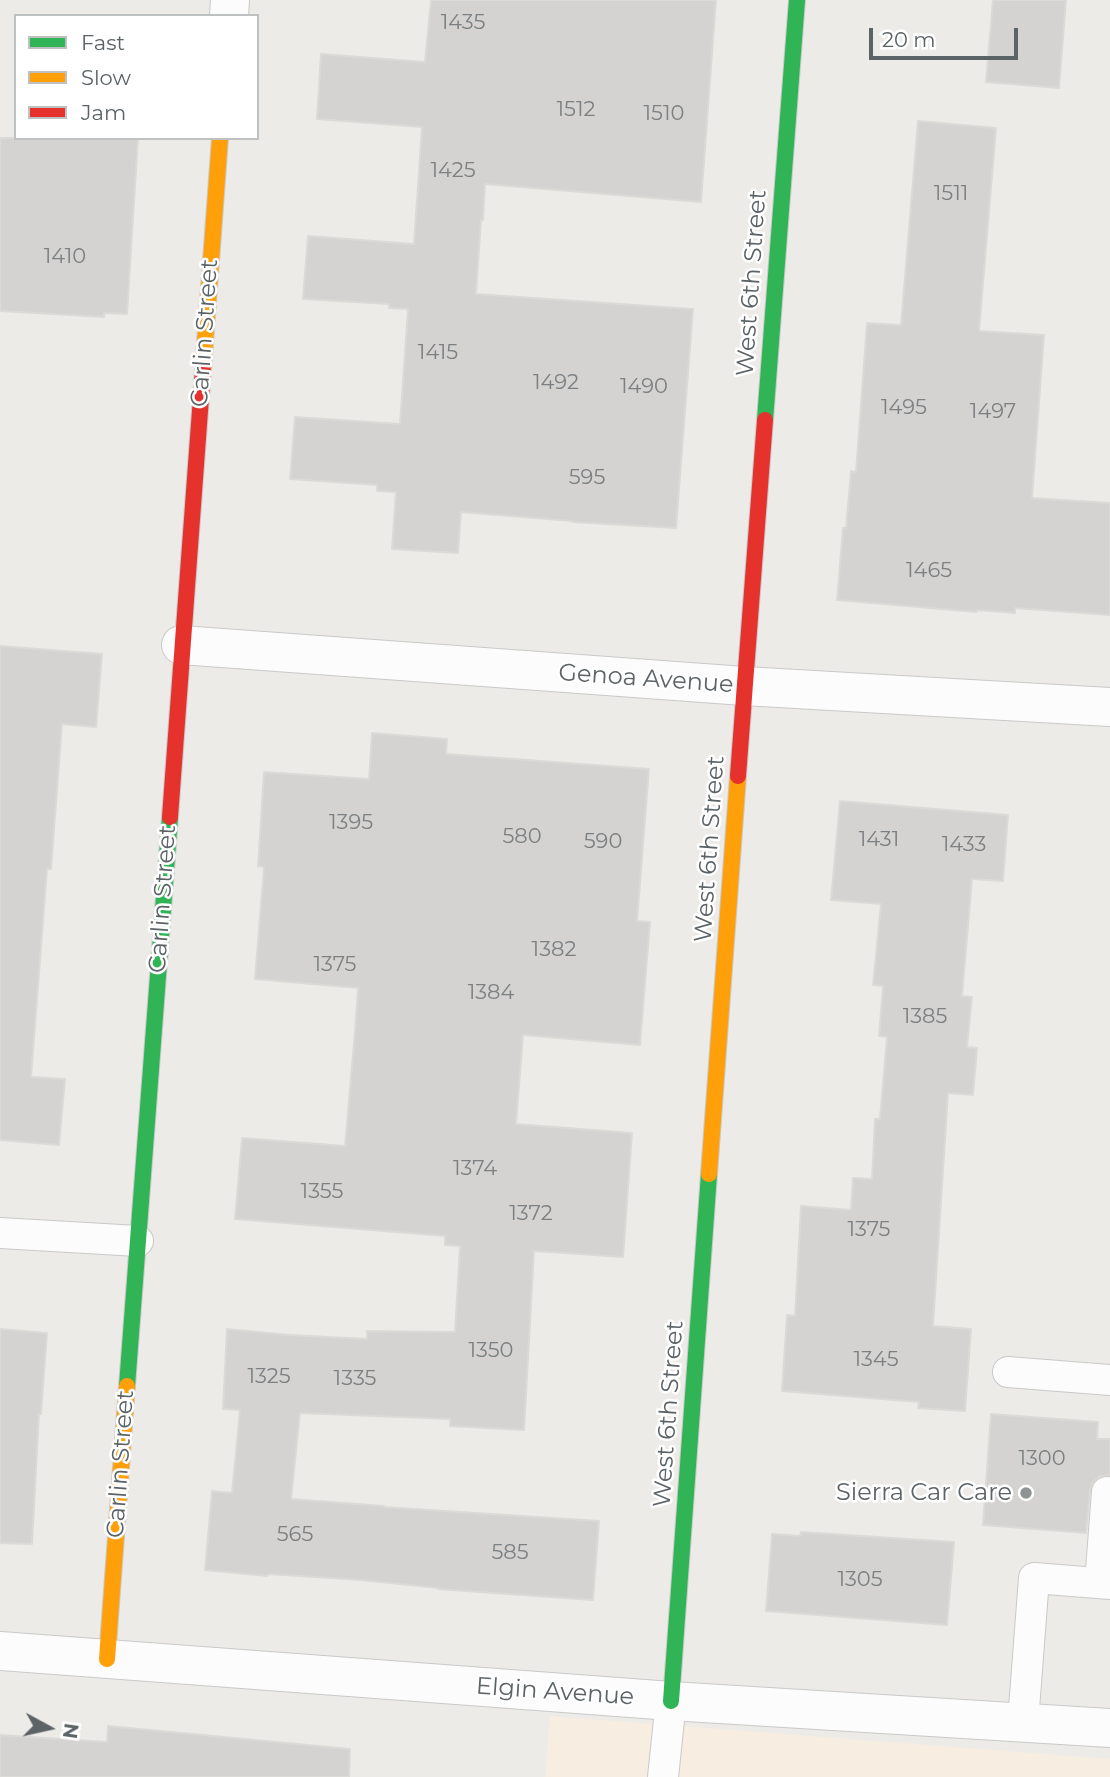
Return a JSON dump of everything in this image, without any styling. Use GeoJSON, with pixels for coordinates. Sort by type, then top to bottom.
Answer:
{"type":"FeatureCollection","features":[{"type":"Feature","properties":{"kind":"street","name":"West 6th Street"},"geometry":{"type":"LineString","coordinates":[[671,1701],[744,686],[797,0]]}},
{"type":"Feature","properties":{"kind":"street","name":"Carlin Street"},"geometry":{"type":"LineString","coordinates":[[107,1659],[220,140]]}},
{"type":"Feature","properties":{"kind":"street","name":"Genoa Avenue"},"geometry":{"type":"LineString","coordinates":[[181,645],[744,686],[1110,707]]}},
{"type":"Feature","properties":{"kind":"street","name":"Elgin Avenue"},"geometry":{"type":"LineString","coordinates":[[0,1651],[671,1701],[1110,1728]]}},
{"type":"Feature","properties":{"kind":"lane"},"geometry":{"type":"LineString","coordinates":[[0,1233],[138,1241]]}},
{"type":"Feature","properties":{"kind":"lane"},"geometry":{"type":"LineString","coordinates":[[1008,1372],[1110,1380]]}},
{"type":"Feature","properties":{"kind":"lane"},"geometry":{"type":"LineString","coordinates":[[1023,1722],[1034,1578],[1105,1584],[1107,1492]]}},
{"type":"Feature","properties":{"kind":"lane"},"geometry":{"type":"LineString","coordinates":[[663,1777],[671,1701]]}},
{"type":"Feature","properties":{"kind":"shaded area"},"geometry":{"type":"Polygon","coordinates":[[[550,1716],[1110,1759],[1110,1777],[545,1777],[550,1716]]]}},
{"type":"Feature","properties":{"kind":"building"},"geometry":{"type":"Polygon","coordinates":[[[431,0],[716,0],[701,202],[485,184],[481,220],[476,294],[693,309],[676,528],[461,512],[458,553],[392,549],[396,492],[377,491],[377,485],[290,479],[295,417],[400,424],[408,309],[389,308],[389,304],[303,299],[308,236],[414,244],[422,127],[317,119],[321,54],[425,62],[431,0]]]}},
{"type":"Feature","properties":{"kind":"building"},"geometry":{"type":"Polygon","coordinates":[[[993,0],[1066,0],[1059,88],[986,82],[993,0]]]}},
{"type":"Feature","properties":{"kind":"building"},"geometry":{"type":"Polygon","coordinates":[[[918,121],[996,128],[979,331],[1044,335],[1032,498],[1110,503],[1110,615],[1015,608],[1015,613],[976,612],[837,600],[851,471],[856,472],[867,323],[901,325],[918,121]]]}},
{"type":"Feature","properties":{"kind":"building"},"geometry":{"type":"Polygon","coordinates":[[[0,138],[138,140],[127,314],[104,313],[104,317],[0,311],[0,138]]]}},
{"type":"Feature","properties":{"kind":"building"},"geometry":{"type":"Polygon","coordinates":[[[0,646],[102,654],[96,727],[62,724],[51,869],[47,869],[31,1077],[65,1079],[59,1145],[0,1140],[0,646]]]}},
{"type":"Feature","properties":{"kind":"building"},"geometry":{"type":"Polygon","coordinates":[[[372,733],[447,739],[446,754],[649,769],[637,921],[650,922],[640,1045],[523,1035],[516,1124],[632,1133],[623,1257],[534,1251],[524,1430],[450,1426],[450,1419],[300,1413],[291,1499],[599,1521],[593,1600],[205,1570],[212,1491],[232,1493],[240,1410],[223,1409],[227,1329],[367,1339],[367,1331],[455,1332],[460,1246],[445,1245],[445,1236],[235,1219],[242,1138],[345,1146],[358,988],[255,979],[264,867],[258,866],[264,772],[369,779],[372,733]]]}},
{"type":"Feature","properties":{"kind":"building"},"geometry":{"type":"Polygon","coordinates":[[[840,801],[1008,815],[1003,881],[972,879],[962,996],[972,997],[967,1047],[977,1048],[973,1095],[948,1093],[933,1326],[971,1329],[965,1411],[918,1408],[919,1402],[782,1391],[787,1315],[795,1316],[801,1206],[851,1210],[853,1178],[872,1179],[875,1119],[880,1119],[887,1037],[879,1036],[883,986],[873,985],[881,904],[831,900],[840,801]]]}},
{"type":"Feature","properties":{"kind":"building"},"geometry":{"type":"Polygon","coordinates":[[[0,1329],[47,1333],[39,1414],[32,1544],[0,1543],[0,1329]]]}},
{"type":"Feature","properties":{"kind":"building"},"geometry":{"type":"Polygon","coordinates":[[[991,1414],[1098,1422],[1097,1439],[1110,1439],[1110,1475],[1100,1476],[1092,1483],[1086,1533],[983,1525],[991,1414]]]}},
{"type":"Feature","properties":{"kind":"building"},"geometry":{"type":"Polygon","coordinates":[[[801,1532],[954,1542],[947,1625],[766,1611],[772,1534],[800,1536],[801,1532]]]}},
{"type":"Feature","properties":{"kind":"building"},"geometry":{"type":"Polygon","coordinates":[[[108,1726],[350,1749],[349,1777],[0,1777],[0,1735],[107,1742],[108,1726]]]}},
{"type":"Feature","properties":{"kind":"traffic: fast"},"geometry":{"type":"LineString","coordinates":[[765,420],[797,0]]}},
{"type":"Feature","properties":{"kind":"traffic: fast"},"geometry":{"type":"LineString","coordinates":[[127,1386],[170,817]]}},
{"type":"Feature","properties":{"kind":"traffic: fast"},"geometry":{"type":"LineString","coordinates":[[671,1701],[709,1174]]}},
{"type":"Feature","properties":{"kind":"traffic: slow"},"geometry":{"type":"LineString","coordinates":[[203,370],[220,140]]}},
{"type":"Feature","properties":{"kind":"traffic: slow"},"geometry":{"type":"LineString","coordinates":[[709,1174],[738,776]]}},
{"type":"Feature","properties":{"kind":"traffic: slow"},"geometry":{"type":"LineString","coordinates":[[107,1659],[127,1386]]}},
{"type":"Feature","properties":{"kind":"traffic: jam"},"geometry":{"type":"LineString","coordinates":[[170,817],[203,370]]}},
{"type":"Feature","properties":{"kind":"traffic: jam"},"geometry":{"type":"LineString","coordinates":[[738,776],[765,420]]}},
{"type":"Feature","properties":{"kind":"place","name":"Sierra Car Care"},"geometry":{"type":"Point","coordinates":[1026,1493]}}]}
